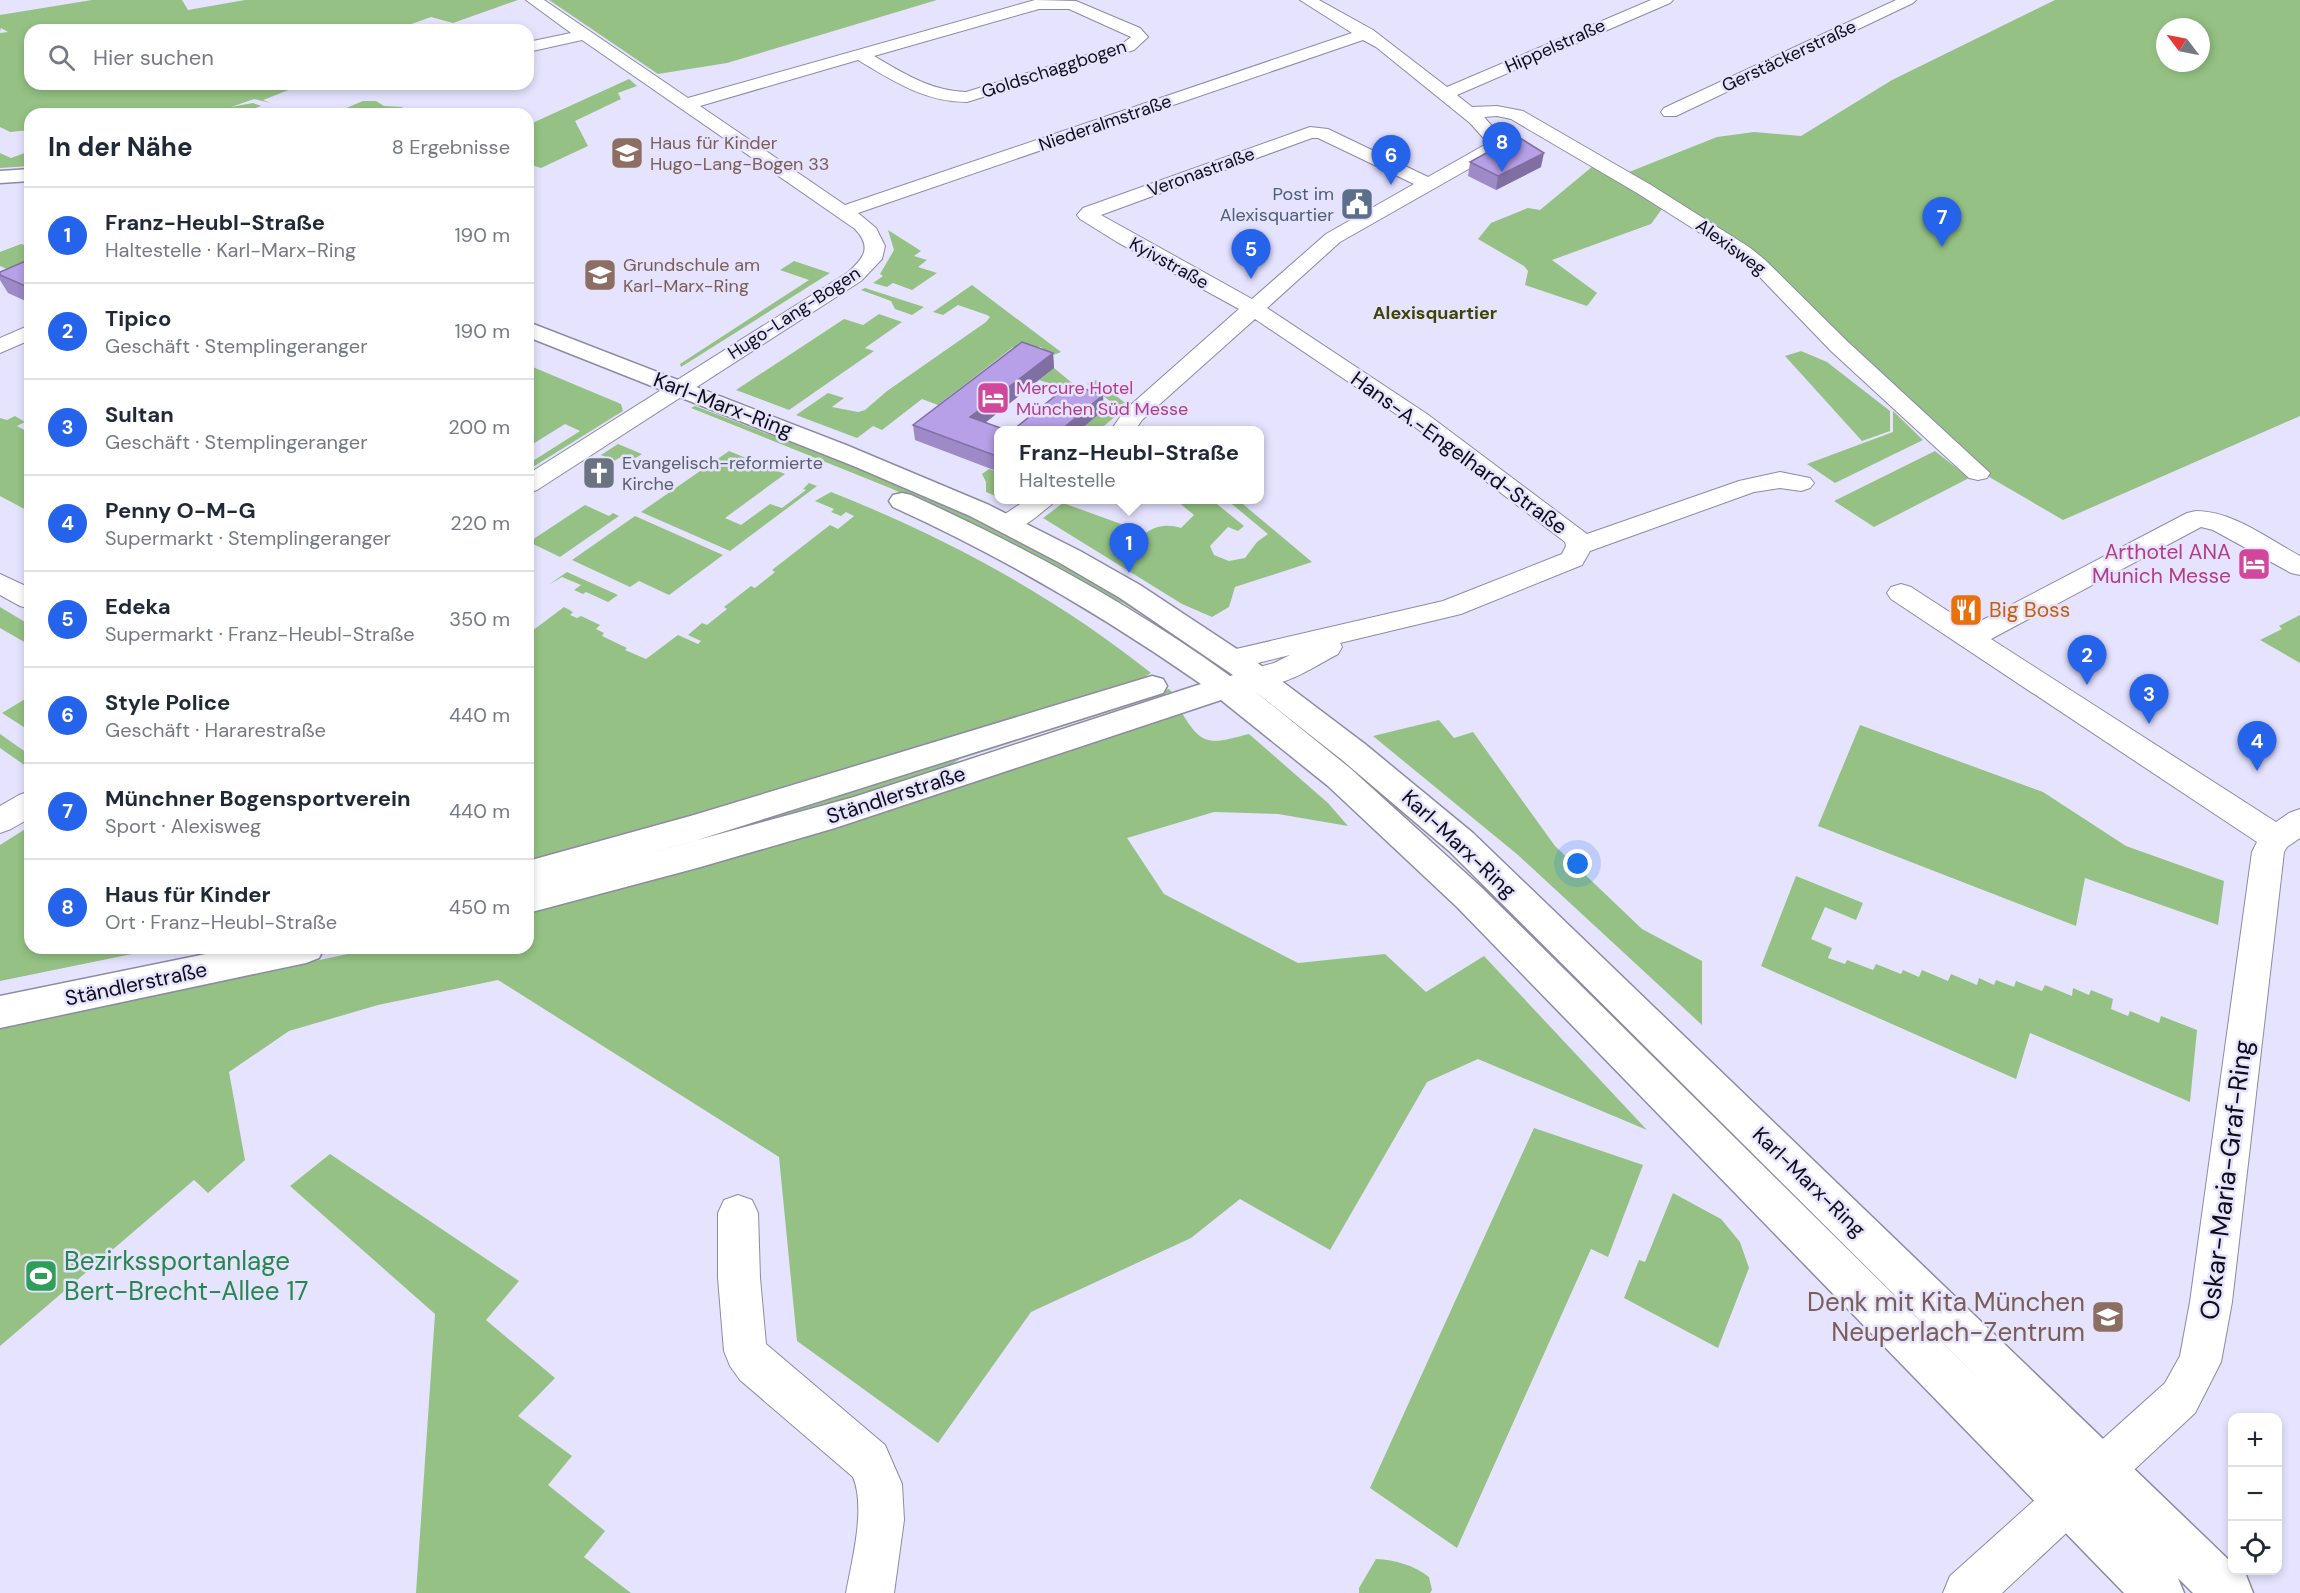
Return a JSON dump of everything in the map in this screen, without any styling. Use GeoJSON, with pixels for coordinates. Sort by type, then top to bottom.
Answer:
{"type":"FeatureCollection","features":[{"type":"Feature","properties":{"kind":"main road"},"geometry":{"type":"LineString","coordinates":[[0,177],[24,175]]}},
{"type":"Feature","properties":{"kind":"main road"},"geometry":{"type":"LineString","coordinates":[[0,186],[24,185]]}},
{"type":"Feature","properties":{"kind":"main road","name":"Karl-Marx-Ring"},"geometry":{"type":"LineString","coordinates":[[534,332],[965,530],[1220,672]]}},
{"type":"Feature","properties":{"kind":"main road","name":"Karl-Marx-Ring"},"geometry":{"type":"LineString","coordinates":[[534,352],[669,395],[905,477],[1008,524],[1114,582],[1220,672],[1284,732],[1376,809],[1469,897],[2159,1593]]}},
{"type":"Feature","properties":{"kind":"main road","name":"Ständlerstraße"},"geometry":{"type":"LineString","coordinates":[[534,897],[715,850],[847,812],[1165,705],[1220,672]]}},
{"type":"Feature","properties":{"kind":"main road","name":"Ständlerstraße"},"geometry":{"type":"LineString","coordinates":[[534,872],[746,813],[1220,672],[1259,677]]}},
{"type":"Feature","properties":{"kind":"main road","name":"Karl-Marx-Ring"},"geometry":{"type":"LineString","coordinates":[[1259,677],[1375,767],[1461,842],[2228,1593]]}},
{"type":"Feature","properties":{"kind":"main road","name":"Ständlerstraße"},"geometry":{"type":"LineString","coordinates":[[0,992],[184,954]]}},
{"type":"Feature","properties":{"kind":"main road","name":"Ständlerstraße"},"geometry":{"type":"LineString","coordinates":[[0,1012],[277,954]]}},
{"type":"Feature","properties":{"kind":"street","name":"Hugo-Lang-Bogen"},"geometry":{"type":"LineString","coordinates":[[534,0],[862,225],[873,236],[875,252],[854,277],[534,481]]}},
{"type":"Feature","properties":{"kind":"street"},"geometry":{"type":"LineString","coordinates":[[1126,426],[1133,415],[1333,238],[1496,146],[1497,139],[1469,113],[1367,33],[1308,0]]}},
{"type":"Feature","properties":{"kind":"street","name":"Hippelstraße"},"geometry":{"type":"LineString","coordinates":[[1445,94],[1665,0]]}},
{"type":"Feature","properties":{"kind":"street","name":"Gerstäckerstraße"},"geometry":{"type":"LineString","coordinates":[[1670,112],[1908,0]]}},
{"type":"Feature","properties":{"kind":"street","name":"Goldschaggbogen"},"geometry":{"type":"LineString","coordinates":[[686,104],[1010,12],[1051,3],[1078,6],[1134,31],[1140,37],[1128,47],[960,98],[930,93],[860,55]]}},
{"type":"Feature","properties":{"kind":"street"},"geometry":{"type":"LineString","coordinates":[[1325,9],[1343,3]]}},
{"type":"Feature","properties":{"kind":"street","name":"Niederalmstraße"},"geometry":{"type":"LineString","coordinates":[[843,212],[1367,33]]}},
{"type":"Feature","properties":{"kind":"street"},"geometry":{"type":"LineString","coordinates":[[534,46],[585,35]]}},
{"type":"Feature","properties":{"kind":"street","name":"Alexisweg"},"geometry":{"type":"LineString","coordinates":[[1469,113],[1497,111],[1517,115],[1653,194],[1742,250],[1880,385],[1978,473]]}},
{"type":"Feature","properties":{"kind":"street","name":"Veronastraße"},"geometry":{"type":"LineString","coordinates":[[1087,215],[1310,132],[1322,133],[1430,184]]}},
{"type":"Feature","properties":{"kind":"street","name":"Kyivstraße"},"geometry":{"type":"LineString","coordinates":[[1087,215],[1115,233],[1253,308]]}},
{"type":"Feature","properties":{"kind":"street","name":"Hans-A.-Engelhard-Straße"},"geometry":{"type":"LineString","coordinates":[[1220,672],[1357,629],[1466,603],[1573,559],[1579,546],[1577,539],[1419,419],[1253,308]]}},
{"type":"Feature","properties":{"kind":"street"},"geometry":{"type":"LineString","coordinates":[[0,346],[24,335]]}},
{"type":"Feature","properties":{"kind":"street"},"geometry":{"type":"LineString","coordinates":[[1579,546],[1748,486],[1780,480],[1801,483]]}},
{"type":"Feature","properties":{"kind":"street"},"geometry":{"type":"LineString","coordinates":[[1008,524],[1036,504]]}},
{"type":"Feature","properties":{"kind":"street"},"geometry":{"type":"LineString","coordinates":[[1970,638],[2196,519],[2208,519],[2222,524],[2300,567]]}},
{"type":"Feature","properties":{"kind":"street"},"geometry":{"type":"LineString","coordinates":[[0,583],[24,597]]}},
{"type":"Feature","properties":{"kind":"street"},"geometry":{"type":"LineString","coordinates":[[1901,593],[1970,638],[2288,829]]}},
{"type":"Feature","properties":{"kind":"street","name":"Hans-A.-Engelhard-Straße"},"geometry":{"type":"LineString","coordinates":[[1259,677],[1293,666],[1357,629]]}},
{"type":"Feature","properties":{"kind":"street"},"geometry":{"type":"LineString","coordinates":[[0,821],[24,807]]}},
{"type":"Feature","properties":{"kind":"street","name":"Oskar-Maria-Graf-Ring"},"geometry":{"type":"LineString","coordinates":[[1967,1593],[2103,1471],[2180,1398],[2200,1362],[2211,1302],[2268,852],[2288,829]]}},
{"type":"Feature","properties":{"kind":"street"},"geometry":{"type":"LineString","coordinates":[[738,1214],[739,1278],[745,1351],[755,1365],[869,1461],[879,1484],[881,1520],[870,1593]]}},
{"type":"Feature","properties":{"kind":"green space"},"geometry":{"type":"Polygon","coordinates":[[[92,0],[182,0],[188,10],[245,0],[518,0],[453,23],[431,17],[412,24],[24,24],[24,90],[289,90],[263,100],[271,103],[254,99],[231,107],[253,103],[261,106],[256,108],[24,108],[24,131],[10,132],[0,127],[0,33],[8,32],[1,28],[0,31],[0,15],[92,0]]]}},
{"type":"Feature","properties":{"kind":"green space"},"geometry":{"type":"Polygon","coordinates":[[[549,0],[937,0],[727,63],[658,74],[549,0]]]}},
{"type":"Feature","properties":{"kind":"green space"},"geometry":{"type":"Polygon","coordinates":[[[2055,0],[2300,0],[2300,416],[2063,520],[1984,474],[1789,288],[1624,174],[1717,137],[1754,132],[1801,136],[1892,80],[2055,0]]]}},
{"type":"Feature","properties":{"kind":"green space"},"geometry":{"type":"Polygon","coordinates":[[[629,79],[637,86],[618,93],[621,99],[575,121],[588,146],[541,168],[534,166],[534,122],[629,79]]]}},
{"type":"Feature","properties":{"kind":"green space"},"geometry":{"type":"Polygon","coordinates":[[[363,101],[376,101],[384,106],[403,107],[401,108],[346,108],[363,101]]]}},
{"type":"Feature","properties":{"kind":"green space"},"geometry":{"type":"Polygon","coordinates":[[[0,153],[11,158],[24,153],[24,166],[0,168],[0,153]]]}},
{"type":"Feature","properties":{"kind":"green space"},"geometry":{"type":"Polygon","coordinates":[[[1593,166],[1664,206],[1651,224],[1552,260],[1597,293],[1587,306],[1525,285],[1528,271],[1524,266],[1478,239],[1491,223],[1528,208],[1540,210],[1593,166]]]}},
{"type":"Feature","properties":{"kind":"green space"},"geometry":{"type":"Polygon","coordinates":[[[888,230],[921,251],[914,256],[927,260],[918,267],[937,273],[912,290],[893,283],[887,287],[873,283],[883,276],[880,274],[894,250],[888,230]]]}},
{"type":"Feature","properties":{"kind":"green space"},"geometry":{"type":"Polygon","coordinates":[[[24,245],[24,264],[9,270],[0,266],[0,252],[24,245]]]}},
{"type":"Feature","properties":{"kind":"green space"},"geometry":{"type":"Polygon","coordinates":[[[794,261],[830,273],[681,367],[680,364],[809,280],[780,270],[794,261]]]}},
{"type":"Feature","properties":{"kind":"green space"},"geometry":{"type":"Polygon","coordinates":[[[972,285],[1061,352],[1051,356],[1041,347],[1013,347],[938,405],[922,399],[882,430],[873,426],[857,438],[796,415],[828,393],[844,398],[832,407],[858,412],[865,410],[887,391],[986,322],[990,317],[987,315],[958,305],[943,315],[933,312],[972,285]]]}},
{"type":"Feature","properties":{"kind":"green space"},"geometry":{"type":"Polygon","coordinates":[[[865,288],[924,307],[912,315],[895,309],[891,301],[861,290],[865,288]]]}},
{"type":"Feature","properties":{"kind":"green space"},"geometry":{"type":"Polygon","coordinates":[[[879,314],[902,322],[865,348],[874,351],[789,410],[736,390],[844,319],[863,325],[879,314]]]}},
{"type":"Feature","properties":{"kind":"green space"},"geometry":{"type":"Polygon","coordinates":[[[1801,351],[1827,362],[1890,411],[1890,431],[1862,441],[1785,356],[1801,351]]]}},
{"type":"Feature","properties":{"kind":"green space"},"geometry":{"type":"Polygon","coordinates":[[[534,368],[621,404],[623,411],[534,466],[534,460],[580,431],[565,424],[534,443],[534,368]]]}},
{"type":"Feature","properties":{"kind":"green space"},"geometry":{"type":"Polygon","coordinates":[[[1054,368],[1083,392],[1079,393],[1039,380],[1054,368]]]}},
{"type":"Feature","properties":{"kind":"green space"},"geometry":{"type":"Polygon","coordinates":[[[1096,380],[1129,406],[1125,408],[1114,404],[1087,384],[1096,380]]]}},
{"type":"Feature","properties":{"kind":"green space"},"geometry":{"type":"Polygon","coordinates":[[[695,406],[765,433],[797,441],[981,519],[1109,588],[1184,641],[1123,603],[1100,595],[972,525],[890,488],[691,408],[695,406]]]}},
{"type":"Feature","properties":{"kind":"green space"},"geometry":{"type":"Polygon","coordinates":[[[1104,410],[1117,415],[1104,426],[1085,426],[1104,410]]]}},
{"type":"Feature","properties":{"kind":"green space"},"geometry":{"type":"Polygon","coordinates":[[[1893,411],[1923,440],[1835,483],[1807,464],[1893,432],[1893,411]]]}},
{"type":"Feature","properties":{"kind":"green space"},"geometry":{"type":"Polygon","coordinates":[[[15,416],[24,421],[17,426],[24,430],[24,509],[0,496],[0,418],[7,420],[15,416]]]}},
{"type":"Feature","properties":{"kind":"green space"},"geometry":{"type":"Polygon","coordinates":[[[618,444],[642,454],[634,459],[624,455],[614,461],[601,455],[618,444]]]}},
{"type":"Feature","properties":{"kind":"green space"},"geometry":{"type":"Polygon","coordinates":[[[729,451],[785,474],[725,518],[741,525],[770,504],[782,508],[806,490],[803,489],[809,483],[817,486],[730,551],[641,512],[729,451]]]}},
{"type":"Feature","properties":{"kind":"green space"},"geometry":{"type":"Polygon","coordinates":[[[1935,451],[1969,478],[1874,527],[1834,501],[1935,451]]]}},
{"type":"Feature","properties":{"kind":"green space"},"geometry":{"type":"Polygon","coordinates":[[[989,469],[994,471],[994,495],[986,492],[986,482],[982,474],[989,469]]]}},
{"type":"Feature","properties":{"kind":"green space"},"geometry":{"type":"Polygon","coordinates":[[[831,492],[916,528],[998,570],[1038,594],[1077,619],[1151,673],[1138,681],[656,829],[534,861],[534,630],[564,607],[573,612],[570,615],[577,618],[581,616],[600,625],[596,629],[604,633],[602,636],[646,659],[678,635],[698,644],[701,641],[688,635],[702,623],[707,625],[727,609],[724,607],[751,586],[755,588],[775,572],[772,570],[830,525],[838,529],[854,516],[846,512],[841,516],[831,512],[834,509],[815,501],[831,492]]]}},
{"type":"Feature","properties":{"kind":"green space"},"geometry":{"type":"Polygon","coordinates":[[[1062,504],[1066,504],[1146,533],[1163,526],[1181,528],[1194,515],[1181,504],[1217,504],[1244,526],[1238,531],[1228,527],[1210,546],[1214,555],[1229,561],[1245,558],[1257,542],[1268,534],[1232,504],[1243,504],[1312,562],[1235,587],[1229,607],[1212,617],[1182,604],[1043,518],[1062,504]]]}},
{"type":"Feature","properties":{"kind":"green space"},"geometry":{"type":"Polygon","coordinates":[[[585,505],[609,516],[613,513],[619,516],[560,557],[534,544],[534,539],[585,505]]]}},
{"type":"Feature","properties":{"kind":"green space"},"geometry":{"type":"Polygon","coordinates":[[[635,516],[723,555],[669,595],[639,581],[630,587],[572,560],[635,516]]]}},
{"type":"Feature","properties":{"kind":"green space"},"geometry":{"type":"Polygon","coordinates":[[[567,572],[618,595],[608,602],[586,592],[583,594],[574,590],[581,585],[562,577],[548,585],[567,572]]]}},
{"type":"Feature","properties":{"kind":"green space"},"geometry":{"type":"Polygon","coordinates":[[[0,607],[24,621],[24,642],[0,628],[0,607]]]}},
{"type":"Feature","properties":{"kind":"green space"},"geometry":{"type":"Polygon","coordinates":[[[2300,615],[2300,663],[2260,640],[2282,629],[2279,626],[2300,615]]]}},
{"type":"Feature","properties":{"kind":"green space"},"geometry":{"type":"Polygon","coordinates":[[[1169,689],[1172,692],[960,759],[939,772],[837,805],[534,882],[534,882],[1169,689]]]}},
{"type":"Feature","properties":{"kind":"green space"},"geometry":{"type":"Polygon","coordinates":[[[24,700],[24,727],[2,713],[24,700]]]}},
{"type":"Feature","properties":{"kind":"green space"},"geometry":{"type":"Polygon","coordinates":[[[1182,713],[1189,725],[1203,738],[1218,741],[1249,734],[1328,803],[1348,826],[1278,814],[1214,812],[1127,838],[1164,894],[1298,963],[1385,954],[1426,992],[1484,956],[1647,1130],[1478,1059],[1427,1082],[1330,1250],[1240,1199],[1191,1238],[1031,1312],[938,1443],[797,1341],[779,1157],[498,980],[378,1005],[289,1031],[229,1072],[245,1160],[208,1193],[194,1180],[0,1346],[0,1028],[348,954],[534,954],[534,908],[802,835],[1182,713]]]}},
{"type":"Feature","properties":{"kind":"green space"},"geometry":{"type":"Polygon","coordinates":[[[1439,720],[1454,738],[1473,732],[1555,846],[1642,929],[1702,961],[1702,1025],[1518,855],[1373,736],[1439,720]]]}},
{"type":"Feature","properties":{"kind":"green space"},"geometry":{"type":"Polygon","coordinates":[[[1860,725],[2043,792],[2126,846],[2224,881],[2218,925],[2085,878],[2076,926],[1818,826],[1860,725]]]}},
{"type":"Feature","properties":{"kind":"green space"},"geometry":{"type":"Polygon","coordinates":[[[0,734],[24,751],[24,765],[0,748],[0,734]]]}},
{"type":"Feature","properties":{"kind":"green space"},"geometry":{"type":"Polygon","coordinates":[[[24,830],[24,954],[132,954],[0,981],[0,845],[24,830]]]}},
{"type":"Feature","properties":{"kind":"green space"},"geometry":{"type":"Polygon","coordinates":[[[1796,876],[1863,903],[1856,920],[1825,907],[1811,939],[1832,948],[1828,958],[1845,964],[1847,960],[1873,970],[1876,964],[1901,974],[1903,970],[1919,977],[1922,970],[1948,981],[1951,974],[1977,985],[1979,978],[1994,985],[1996,980],[2014,987],[2016,981],[2042,991],[2045,985],[2072,996],[2073,988],[2089,995],[2091,990],[2113,999],[2111,1009],[2128,1016],[2130,1011],[2159,1023],[2161,1016],[2197,1030],[2190,1102],[2030,1033],[2016,1079],[1761,966],[1796,876]]]}},
{"type":"Feature","properties":{"kind":"green space"},"geometry":{"type":"Polygon","coordinates":[[[1534,1128],[1643,1165],[1608,1257],[1591,1249],[1457,1548],[1370,1488],[1534,1128]]]}},
{"type":"Feature","properties":{"kind":"green space"},"geometry":{"type":"Polygon","coordinates":[[[330,1154],[519,1281],[486,1320],[555,1378],[518,1416],[572,1456],[548,1485],[605,1531],[584,1557],[631,1593],[416,1593],[435,1314],[290,1186],[330,1154]]]}},
{"type":"Feature","properties":{"kind":"green space"},"geometry":{"type":"Polygon","coordinates":[[[1673,1193],[1721,1219],[1740,1242],[1749,1268],[1718,1348],[1624,1298],[1639,1260],[1645,1262],[1673,1193]]]}},
{"type":"Feature","properties":{"kind":"green space"},"geometry":{"type":"Polygon","coordinates":[[[1376,1559],[1397,1562],[1417,1569],[1429,1577],[1432,1590],[1430,1593],[1359,1593],[1359,1588],[1376,1559]]]}},
{"type":"Feature","properties":{"kind":"building"},"geometry":{"type":"Polygon","coordinates":[[[1520,138],[1544,153],[1498,176],[1470,162],[1508,141],[1520,138]]]}},
{"type":"Feature","properties":{"kind":"building"},"geometry":{"type":"Polygon","coordinates":[[[24,262],[24,285],[0,275],[0,272],[24,262]]]}},
{"type":"Feature","properties":{"kind":"building"},"geometry":{"type":"Polygon","coordinates":[[[1022,342],[1053,353],[970,417],[995,426],[994,455],[913,425],[1022,342]]]}},
{"type":"Feature","properties":{"kind":"building"},"geometry":{"type":"Polygon","coordinates":[[[1070,384],[1103,395],[1066,426],[1018,426],[1070,384]]]}},
{"type":"Feature","properties":{"kind":"place","name":"Haus für Kinder Hugo-Lang-Bogen 33"},"geometry":{"type":"Point","coordinates":[627,153]}},
{"type":"Feature","properties":{"kind":"place","name":"Haus für Kinder"},"geometry":{"type":"Point","coordinates":[1502,172]}},
{"type":"Feature","properties":{"kind":"place","name":"Style Police"},"geometry":{"type":"Point","coordinates":[1391,185]}},
{"type":"Feature","properties":{"kind":"place","name":"Post im Alexisquartier"},"geometry":{"type":"Point","coordinates":[1357,204]}},
{"type":"Feature","properties":{"kind":"place","name":"Münchner Bogensportverein"},"geometry":{"type":"Point","coordinates":[1942,247]}},
{"type":"Feature","properties":{"kind":"place","name":"Grundschule am Karl-Marx-Ring"},"geometry":{"type":"Point","coordinates":[600,275]}},
{"type":"Feature","properties":{"kind":"place","name":"Edeka"},"geometry":{"type":"Point","coordinates":[1251,279]}},
{"type":"Feature","properties":{"kind":"place","name":"Mercure Hotel München Süd Messe"},"geometry":{"type":"Point","coordinates":[993,398]}},
{"type":"Feature","properties":{"kind":"place","name":"Evangelisch-reformierte Kirche"},"geometry":{"type":"Point","coordinates":[599,473]}},
{"type":"Feature","properties":{"kind":"place","name":"Arthotel ANA Munich Messe"},"geometry":{"type":"Point","coordinates":[2254,564]}},
{"type":"Feature","properties":{"kind":"place","name":"Franz-Heubl-Straße"},"geometry":{"type":"Point","coordinates":[1129,573]}},
{"type":"Feature","properties":{"kind":"place","name":"Big Boss"},"geometry":{"type":"Point","coordinates":[1966,610]}},
{"type":"Feature","properties":{"kind":"place","name":"Tipico"},"geometry":{"type":"Point","coordinates":[2087,685]}},
{"type":"Feature","properties":{"kind":"place","name":"Sultan"},"geometry":{"type":"Point","coordinates":[2149,724]}},
{"type":"Feature","properties":{"kind":"place","name":"Penny O-M-G"},"geometry":{"type":"Point","coordinates":[2257,771]}},
{"type":"Feature","properties":{"kind":"place","name":"Bezirkssportanlage Bert-Brecht-Allee 17"},"geometry":{"type":"Point","coordinates":[41,1276]}},
{"type":"Feature","properties":{"kind":"place","name":"Denk mit Kita München Neuperlach-Zentrum"},"geometry":{"type":"Point","coordinates":[2108,1317]}},
{"type":"Feature","properties":{"kind":"district","name":"Alexisquartier"},"geometry":{"type":"Point","coordinates":[1435,313]}}]}
